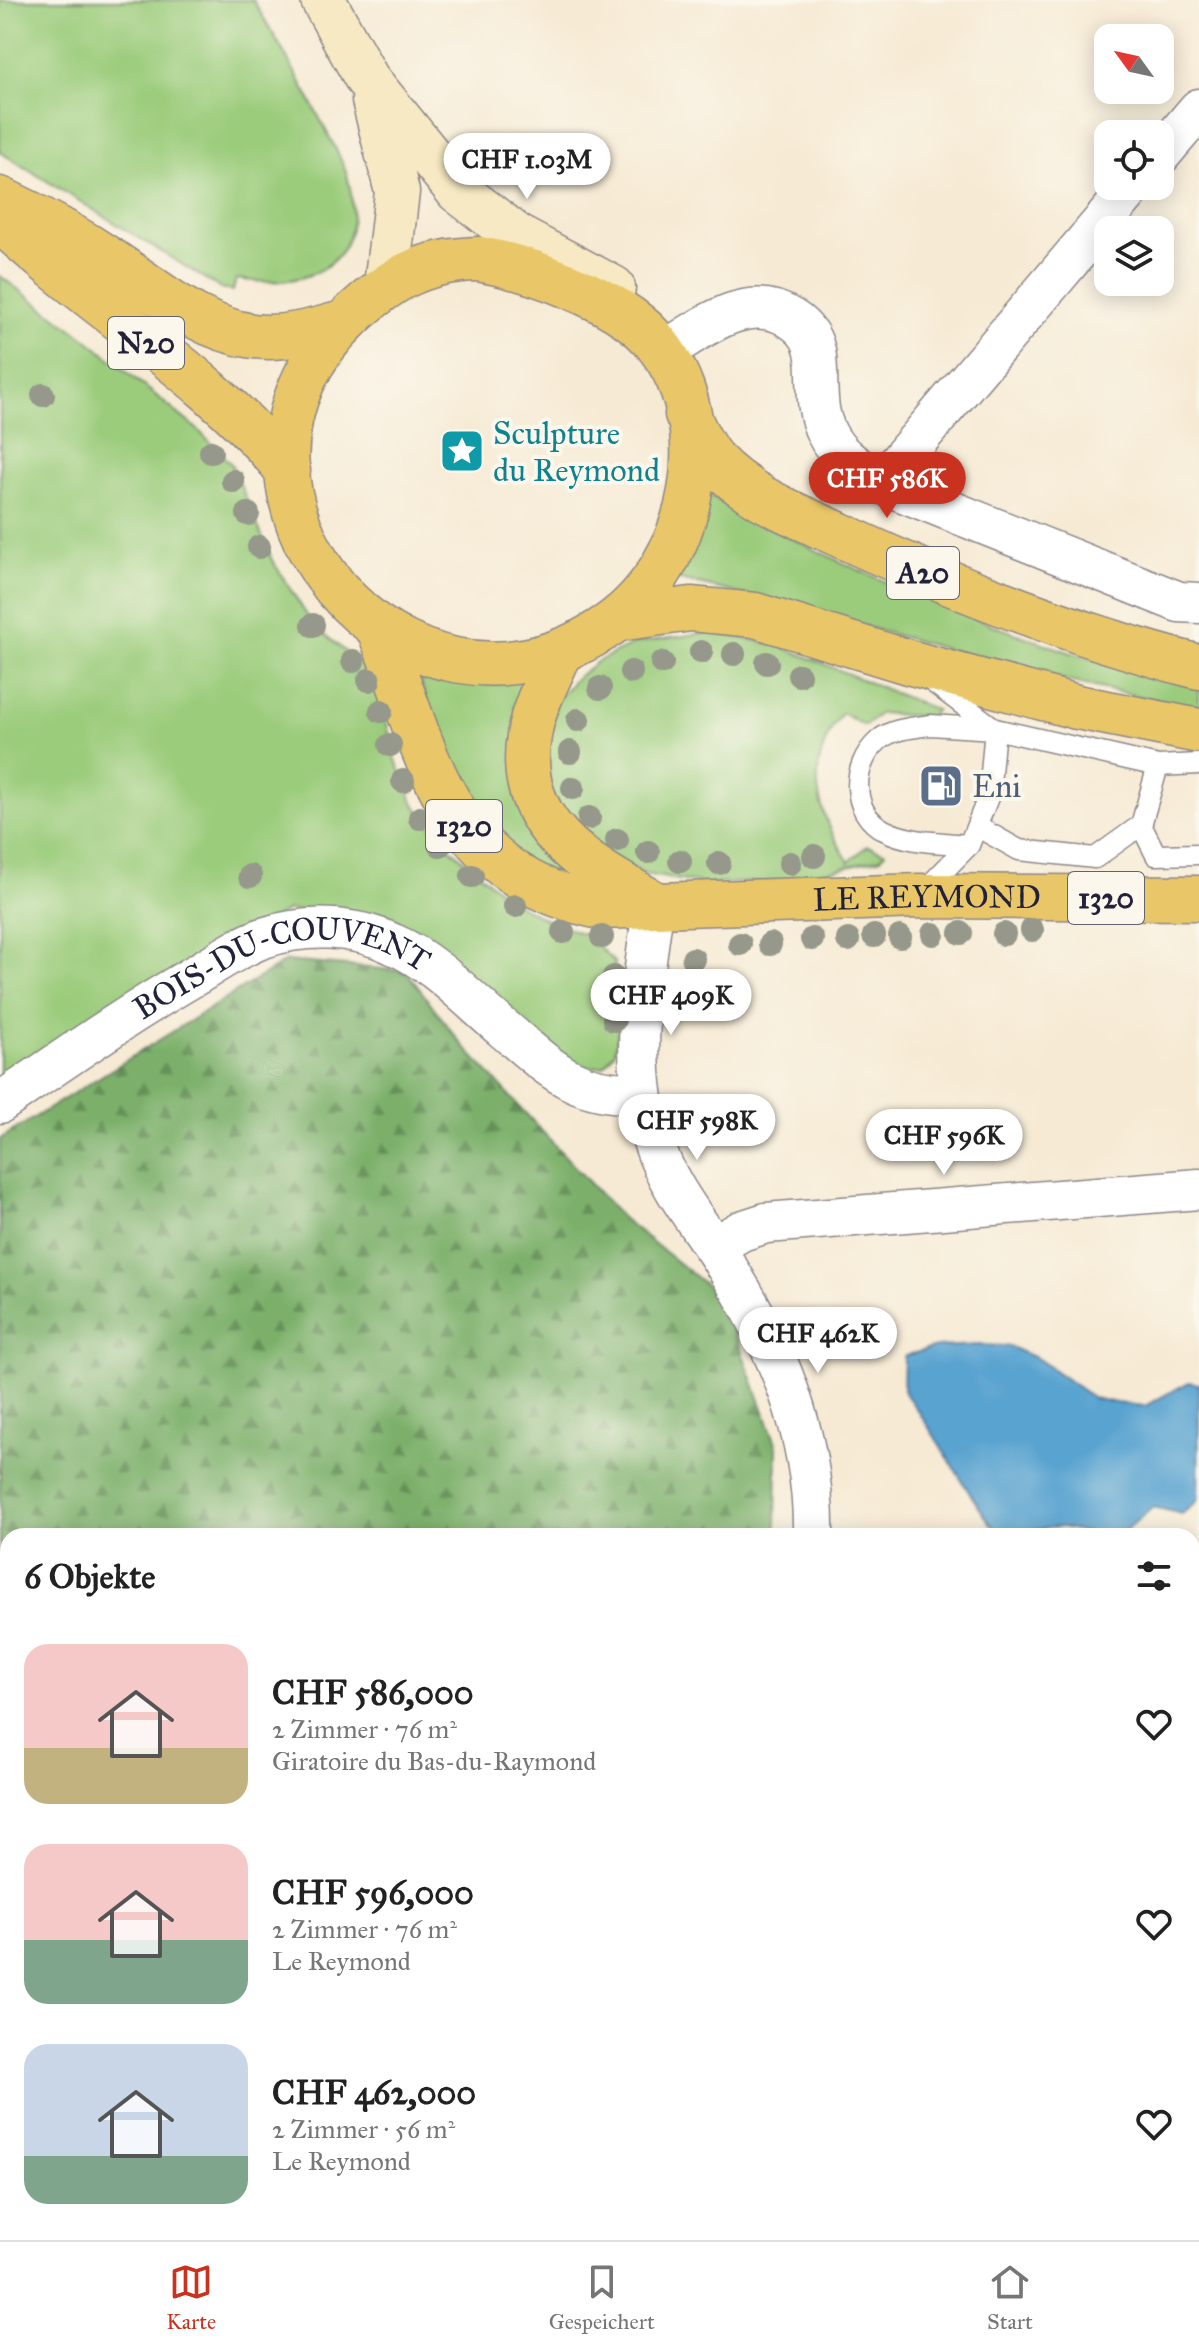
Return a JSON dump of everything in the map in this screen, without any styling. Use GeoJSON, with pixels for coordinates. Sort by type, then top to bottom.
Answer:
{"type":"FeatureCollection","features":[{"type":"Feature","properties":{"kind":"main road"},"geometry":{"type":"LineString","coordinates":[[323,0],[367,79],[458,191],[519,238],[608,284],[624,297],[656,343]]}},
{"type":"Feature","properties":{"kind":"main road"},"geometry":{"type":"LineString","coordinates":[[367,79],[397,192],[386,286]]}},
{"type":"Feature","properties":{"kind":"main road","name":"N20"},"geometry":{"type":"LineString","coordinates":[[0,199],[111,260],[194,316],[220,327],[253,336],[298,335],[343,323]]}},
{"type":"Feature","properties":{"kind":"main road","name":"N20"},"geometry":{"type":"LineString","coordinates":[[0,220],[87,296],[248,425],[288,471]]}},
{"type":"Feature","properties":{"kind":"main road","name":"N20"},"geometry":{"type":"LineString","coordinates":[[479,259],[511,265],[581,293],[656,343],[687,414],[693,447],[685,517],[677,541],[653,584],[618,619],[591,637],[561,651],[515,662],[482,663],[421,651],[379,629],[343,600],[315,561],[297,518],[288,471],[294,408],[313,364],[343,323],[386,286],[411,271],[441,261],[479,259]]}},
{"type":"Feature","properties":{"kind":"main road","name":"A20"},"geometry":{"type":"LineString","coordinates":[[687,414],[715,462],[742,485],[781,507],[959,588],[1062,628],[1199,667]]}},
{"type":"Feature","properties":{"kind":"main road"},"geometry":{"type":"LineString","coordinates":[[618,619],[691,609],[755,615],[908,662],[1077,707],[1199,731]]}},
{"type":"Feature","properties":{"kind":"main road","name":"1320"},"geometry":{"type":"LineString","coordinates":[[379,629],[434,780],[461,822],[490,852],[530,882],[578,902],[600,907],[654,903]]}},
{"type":"Feature","properties":{"kind":"main road","name":"1320"},"geometry":{"type":"LineString","coordinates":[[561,651],[528,737],[527,766],[537,805],[556,838],[570,852],[654,903]]}},
{"type":"Feature","properties":{"kind":"main road","name":"LE REYMOND"},"geometry":{"type":"LineString","coordinates":[[654,903],[737,905],[1173,881]]}},
{"type":"Feature","properties":{"kind":"street"},"geometry":{"type":"LineString","coordinates":[[1174,138],[1199,109]]}},
{"type":"Feature","properties":{"kind":"street"},"geometry":{"type":"LineString","coordinates":[[881,483],[1121,200]]}},
{"type":"Feature","properties":{"kind":"street"},"geometry":{"type":"LineString","coordinates":[[656,343],[747,308],[764,307],[781,312],[800,324],[812,339],[816,357],[815,396],[828,437],[857,468],[881,483],[1179,602],[1199,603]]}},
{"type":"Feature","properties":{"kind":"street"},"geometry":{"type":"LineString","coordinates":[[654,903],[638,1040],[641,1093],[662,1164],[769,1339],[790,1391],[809,1469],[813,1528]]}},
{"type":"Feature","properties":{"kind":"street","name":"BOIS-DU-COUVENT"},"geometry":{"type":"LineString","coordinates":[[0,1103],[138,1008],[240,949],[262,938],[312,928],[359,932],[393,943],[425,962],[565,1079],[597,1092],[641,1093]]}},
{"type":"Feature","properties":{"kind":"street"},"geometry":{"type":"LineString","coordinates":[[714,1247],[741,1231],[766,1223],[1199,1189]]}},
{"type":"Feature","properties":{"kind":"lane"},"geometry":{"type":"LineString","coordinates":[[908,662],[995,729]]}},
{"type":"Feature","properties":{"kind":"lane"},"geometry":{"type":"LineString","coordinates":[[1158,766],[1141,825],[1095,858],[1019,850],[973,836],[914,839],[881,828],[861,804],[859,773],[872,749],[896,731],[930,725],[995,729],[1158,766],[1199,764]]}},
{"type":"Feature","properties":{"kind":"lane"},"geometry":{"type":"LineString","coordinates":[[919,896],[973,836],[989,795],[995,729]]}},
{"type":"Feature","properties":{"kind":"lane"},"geometry":{"type":"LineString","coordinates":[[1141,825],[1173,881],[1199,854]]}},
{"type":"Feature","properties":{"kind":"green space"},"geometry":{"type":"Polygon","coordinates":[[[0,0],[253,0],[306,92],[346,172],[352,208],[350,232],[341,251],[328,265],[309,275],[288,280],[236,279],[233,291],[220,288],[0,152],[0,0]]]}},
{"type":"Feature","properties":{"kind":"green space"},"geometry":{"type":"Polygon","coordinates":[[[0,276],[89,341],[198,430],[232,465],[272,560],[313,625],[360,664],[382,703],[394,755],[413,802],[443,842],[509,899],[550,922],[587,935],[614,962],[619,1025],[615,1051],[604,1066],[571,1069],[391,921],[288,910],[230,942],[0,1092],[0,276]]]}},
{"type":"Feature","properties":{"kind":"green space"},"geometry":{"type":"Polygon","coordinates":[[[705,493],[836,560],[971,617],[1080,655],[1199,688],[1199,707],[1001,664],[675,579],[705,493]]]}},
{"type":"Feature","properties":{"kind":"green space"},"geometry":{"type":"Polygon","coordinates":[[[711,632],[778,645],[936,710],[929,717],[880,713],[865,726],[842,713],[822,751],[818,788],[837,843],[849,862],[867,846],[885,852],[881,858],[787,881],[705,884],[644,874],[575,836],[541,772],[556,701],[575,679],[598,661],[636,643],[711,632]]]}},
{"type":"Feature","properties":{"kind":"green space"},"geometry":{"type":"Polygon","coordinates":[[[417,671],[489,685],[528,679],[514,707],[594,890],[549,880],[462,806],[417,671]]]}},
{"type":"Feature","properties":{"kind":"green space"},"geometry":{"type":"Polygon","coordinates":[[[286,961],[406,971],[460,1042],[621,1217],[722,1298],[777,1446],[776,1528],[0,1528],[0,1139],[286,961]]]}},
{"type":"Feature","properties":{"kind":"water"},"geometry":{"type":"Polygon","coordinates":[[[1008,1346],[1038,1359],[1093,1398],[1116,1403],[1145,1406],[1189,1382],[1199,1384],[1198,1500],[1182,1514],[1153,1507],[1128,1528],[994,1528],[903,1391],[904,1356],[936,1347],[1008,1346]]]}},
{"type":"Feature","properties":{"kind":"place","name":"Sculpture du Reymond"},"geometry":{"type":"Point","coordinates":[462,451]}},
{"type":"Feature","properties":{"kind":"place","name":"Eni"},"geometry":{"type":"Point","coordinates":[941,786]}}]}
